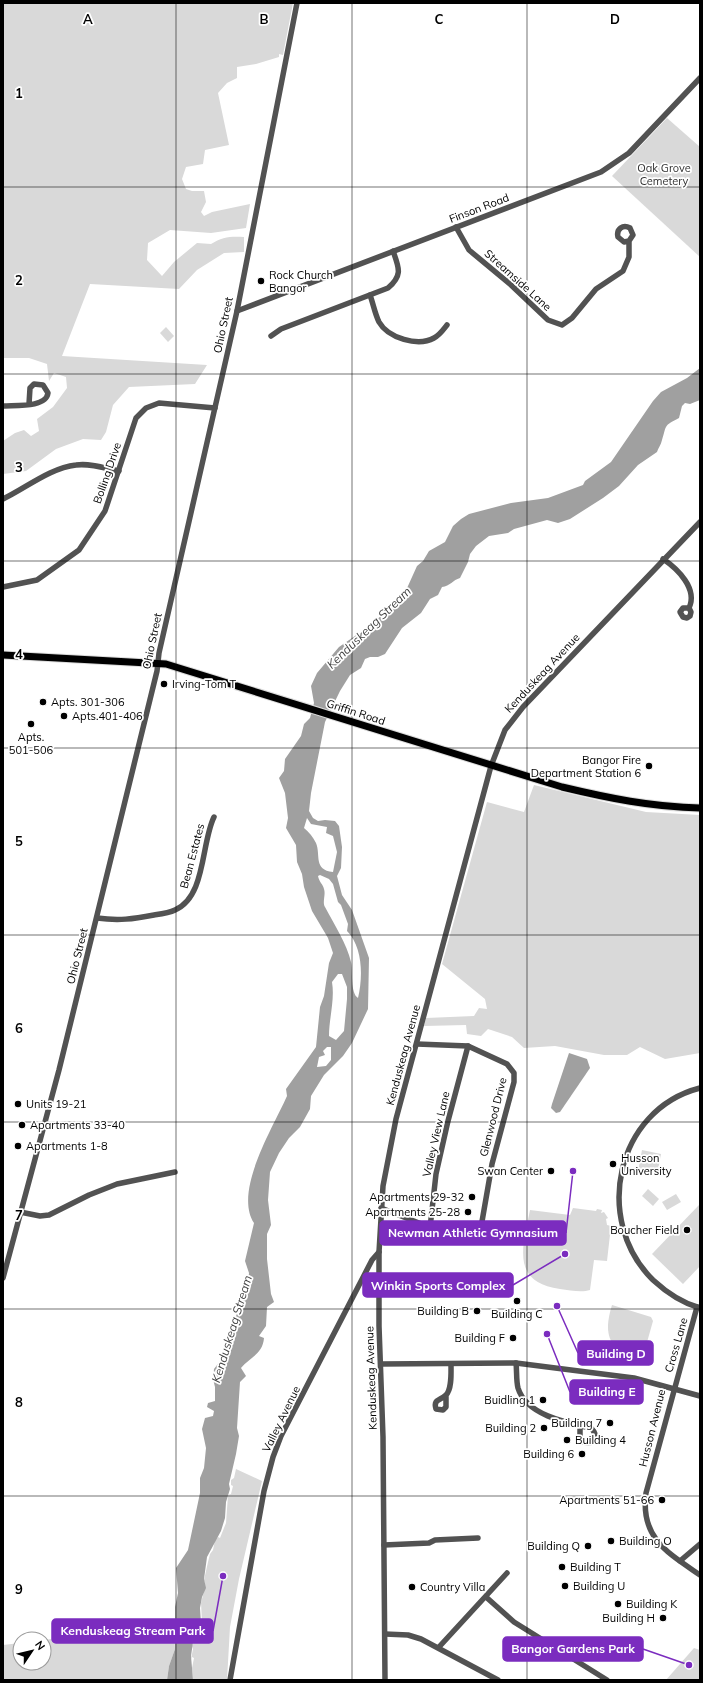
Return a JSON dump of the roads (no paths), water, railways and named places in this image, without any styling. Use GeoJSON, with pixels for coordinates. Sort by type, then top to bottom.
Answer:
{"type":"FeatureCollection","features":[{"type":"Feature","properties":{"kind":"main road","name":"Griffin Road"},"geometry":{"type":"LineString","coordinates":[[3,655],[158,662],[491,766],[611,799],[664,807],[700,808]]}},
{"type":"Feature","properties":{"kind":"street","name":"Ohio Street"},"geometry":{"type":"LineString","coordinates":[[3,1278],[59,1070],[158,662],[237,311],[297,3]]}},
{"type":"Feature","properties":{"kind":"street","name":"Finson Road"},"geometry":{"type":"LineString","coordinates":[[237,311],[589,177],[612,166],[636,147],[700,78]]}},
{"type":"Feature","properties":{"kind":"street","name":"Streamside Lane"},"geometry":{"type":"LineString","coordinates":[[456,227],[469,250],[510,284],[548,320],[562,325],[569,321],[592,293],[623,271],[629,257],[629,241]]}},
{"type":"Feature","properties":{"kind":"street"},"geometry":{"type":"LineString","coordinates":[[271,336],[281,329],[388,288],[396,281],[399,274],[393,251]]}},
{"type":"Feature","properties":{"kind":"street"},"geometry":{"type":"LineString","coordinates":[[370,295],[379,322],[398,338],[410,340],[433,339],[441,334],[447,325]]}},
{"type":"Feature","properties":{"kind":"street","name":"Bolling Drive"},"geometry":{"type":"LineString","coordinates":[[3,587],[37,580],[79,550],[105,511],[136,418],[146,408],[159,403],[215,408]]}},
{"type":"Feature","properties":{"kind":"street"},"geometry":{"type":"LineString","coordinates":[[3,406],[29,404]]}},
{"type":"Feature","properties":{"kind":"street"},"geometry":{"type":"LineString","coordinates":[[3,499],[57,470],[76,465],[91,465],[119,470]]}},
{"type":"Feature","properties":{"kind":"street","name":"Kenduskeag Avenue"},"geometry":{"type":"LineString","coordinates":[[385,1680],[379,1252],[381,1208],[390,1146],[491,766],[505,730],[523,707],[700,522]]}},
{"type":"Feature","properties":{"kind":"street"},"geometry":{"type":"LineString","coordinates":[[664,559],[680,573],[686,582],[692,596],[689,608]]}},
{"type":"Feature","properties":{"kind":"street","name":"Bean Estates"},"geometry":{"type":"LineString","coordinates":[[97,918],[116,921],[130,919],[176,910],[186,903],[196,887],[208,828],[214,817]]}},
{"type":"Feature","properties":{"kind":"street","name":"Glenwood Drive"},"geometry":{"type":"LineString","coordinates":[[381,1208],[467,1242],[475,1240],[480,1233],[492,1164],[514,1082],[514,1073],[507,1064],[468,1046],[417,1044]]}},
{"type":"Feature","properties":{"kind":"street","name":"Valley View Lane"},"geometry":{"type":"LineString","coordinates":[[430,1228],[436,1174],[448,1121],[468,1046]]}},
{"type":"Feature","properties":{"kind":"street"},"geometry":{"type":"LineString","coordinates":[[699,1307],[672,1295],[658,1285],[644,1269],[627,1243],[621,1223],[618,1203],[619,1182],[624,1162],[633,1140],[659,1110],[670,1102],[700,1088]]}},
{"type":"Feature","properties":{"kind":"street"},"geometry":{"type":"LineString","coordinates":[[20,1212],[40,1216],[49,1215],[89,1195],[117,1184],[175,1172]]}},
{"type":"Feature","properties":{"kind":"street","name":"Valley Avenue"},"geometry":{"type":"LineString","coordinates":[[230,1680],[264,1491],[275,1451],[372,1260],[379,1252]]}},
{"type":"Feature","properties":{"kind":"street","name":"Cross Lane"},"geometry":{"type":"LineString","coordinates":[[675,1388],[699,1307]]}},
{"type":"Feature","properties":{"kind":"street"},"geometry":{"type":"LineString","coordinates":[[516,1363],[517,1387],[529,1404],[540,1412],[580,1425]]}},
{"type":"Feature","properties":{"kind":"street","name":"Husson Avenue"},"geometry":{"type":"LineString","coordinates":[[381,1364],[516,1363],[634,1378],[675,1388],[646,1493],[645,1511],[652,1535],[663,1549],[700,1575]]}},
{"type":"Feature","properties":{"kind":"street"},"geometry":{"type":"LineString","coordinates":[[446,1395],[450,1387],[451,1364]]}},
{"type":"Feature","properties":{"kind":"street"},"geometry":{"type":"LineString","coordinates":[[675,1388],[700,1396]]}},
{"type":"Feature","properties":{"kind":"street"},"geometry":{"type":"LineString","coordinates":[[384,1545],[429,1544],[435,1540],[478,1538]]}},
{"type":"Feature","properties":{"kind":"street"},"geometry":{"type":"LineString","coordinates":[[680,1561],[700,1544]]}},
{"type":"Feature","properties":{"kind":"street"},"geometry":{"type":"LineString","coordinates":[[439,1647],[507,1573]]}},
{"type":"Feature","properties":{"kind":"street"},"geometry":{"type":"LineString","coordinates":[[486,1597],[514,1622],[607,1680]]}},
{"type":"Feature","properties":{"kind":"street"},"geometry":{"type":"LineString","coordinates":[[385,1634],[413,1636],[439,1647],[498,1680]]}},
{"type":"Feature","properties":{"kind":"water","name":"Kenduskeag Stream"},"geometry":{"type":"Polygon","coordinates":[[[700,368],[700,400],[690,404],[685,403],[682,406],[679,418],[666,426],[662,442],[657,452],[638,465],[619,486],[570,519],[558,523],[547,520],[514,529],[508,533],[489,536],[476,546],[470,554],[468,562],[460,578],[442,587],[438,595],[430,599],[421,613],[402,628],[385,654],[378,657],[370,657],[365,659],[361,668],[350,675],[340,691],[325,722],[311,793],[309,811],[313,818],[318,821],[335,821],[339,826],[342,847],[341,868],[337,876],[342,895],[352,910],[369,958],[368,1009],[352,1043],[343,1056],[324,1075],[311,1096],[310,1109],[300,1127],[289,1138],[279,1153],[270,1172],[268,1200],[271,1225],[267,1234],[267,1259],[271,1294],[274,1302],[267,1307],[266,1326],[259,1336],[264,1338],[261,1348],[241,1368],[246,1376],[240,1382],[237,1428],[239,1436],[229,1484],[230,1489],[226,1502],[225,1518],[221,1531],[207,1557],[204,1579],[206,1588],[202,1597],[200,1608],[201,1624],[193,1642],[191,1656],[193,1680],[167,1680],[169,1666],[175,1649],[175,1607],[178,1593],[176,1568],[188,1550],[200,1493],[200,1478],[204,1468],[206,1448],[202,1429],[205,1418],[213,1416],[214,1411],[207,1407],[208,1403],[215,1401],[215,1387],[213,1379],[214,1369],[224,1356],[237,1313],[247,1290],[249,1273],[245,1261],[254,1223],[249,1210],[248,1194],[252,1177],[265,1141],[287,1096],[286,1089],[316,1047],[320,1007],[324,996],[329,963],[333,953],[328,938],[312,911],[304,887],[302,874],[297,862],[296,845],[286,828],[288,818],[285,793],[279,778],[284,771],[285,759],[301,736],[304,724],[310,718],[314,703],[311,686],[317,673],[339,647],[368,627],[403,597],[417,566],[423,561],[429,551],[445,542],[453,526],[461,519],[469,514],[511,503],[548,498],[583,485],[585,481],[611,462],[653,401],[661,392],[687,378],[700,368]],[[307,818],[304,828],[316,843],[320,865],[327,871],[333,872],[337,852],[333,836],[326,833],[327,827],[311,824],[307,818]],[[320,875],[318,876],[324,891],[324,905],[349,955],[352,966],[354,992],[358,998],[361,981],[359,954],[356,945],[347,931],[348,924],[341,905],[338,902],[333,884],[329,879],[320,875]],[[338,974],[332,982],[333,996],[329,1036],[336,1040],[344,1031],[347,987],[342,974],[338,974]],[[327,1047],[323,1051],[325,1055],[319,1057],[317,1067],[326,1066],[331,1060],[331,1047],[327,1047]]]}},
{"type":"Feature","properties":{"kind":"water"},"geometry":{"type":"Polygon","coordinates":[[[569,1053],[587,1059],[590,1068],[560,1112],[556,1113],[551,1108],[569,1053]]]}},
{"type":"Feature","properties":{"kind":"place","name":"Rock Church Bangor"},"geometry":{"type":"Point","coordinates":[261,281]}},
{"type":"Feature","properties":{"kind":"place","name":"Irving-Tom T"},"geometry":{"type":"Point","coordinates":[164,684]}},
{"type":"Feature","properties":{"kind":"place","name":"Apts. 301-306"},"geometry":{"type":"Point","coordinates":[43,702]}},
{"type":"Feature","properties":{"kind":"place","name":"Apts.401-406"},"geometry":{"type":"Point","coordinates":[64,716]}},
{"type":"Feature","properties":{"kind":"place","name":"Apts. 501-506"},"geometry":{"type":"Point","coordinates":[31,724]}},
{"type":"Feature","properties":{"kind":"place","name":"Bangor Fire Department Station 6"},"geometry":{"type":"Point","coordinates":[649,766]}},
{"type":"Feature","properties":{"kind":"place","name":"Units 19-21"},"geometry":{"type":"Point","coordinates":[18,1104]}},
{"type":"Feature","properties":{"kind":"place","name":"Apartments 33-40"},"geometry":{"type":"Point","coordinates":[22,1125]}},
{"type":"Feature","properties":{"kind":"place","name":"Apartments 1-8"},"geometry":{"type":"Point","coordinates":[18,1146]}},
{"type":"Feature","properties":{"kind":"place","name":"Husson University"},"geometry":{"type":"Point","coordinates":[613,1164]}},
{"type":"Feature","properties":{"kind":"place","name":"Swan Center"},"geometry":{"type":"Point","coordinates":[551,1171]}},
{"type":"Feature","properties":{"kind":"place","name":"Newman Athletic Gymnasium"},"geometry":{"type":"Point","coordinates":[573,1171]}},
{"type":"Feature","properties":{"kind":"place","name":"Apartments 29-32"},"geometry":{"type":"Point","coordinates":[472,1197]}},
{"type":"Feature","properties":{"kind":"place","name":"Apartments 25-28"},"geometry":{"type":"Point","coordinates":[468,1212]}},
{"type":"Feature","properties":{"kind":"place","name":"Boucher Field"},"geometry":{"type":"Point","coordinates":[687,1230]}},
{"type":"Feature","properties":{"kind":"place","name":"Winkin Sports Complex"},"geometry":{"type":"Point","coordinates":[565,1254]}},
{"type":"Feature","properties":{"kind":"place","name":"Building C"},"geometry":{"type":"Point","coordinates":[517,1301]}},
{"type":"Feature","properties":{"kind":"place","name":"Building D"},"geometry":{"type":"Point","coordinates":[557,1306]}},
{"type":"Feature","properties":{"kind":"place","name":"Building B"},"geometry":{"type":"Point","coordinates":[477,1311]}},
{"type":"Feature","properties":{"kind":"place","name":"Building E"},"geometry":{"type":"Point","coordinates":[547,1334]}},
{"type":"Feature","properties":{"kind":"place","name":"Building F"},"geometry":{"type":"Point","coordinates":[513,1338]}},
{"type":"Feature","properties":{"kind":"place","name":"Buidling 1"},"geometry":{"type":"Point","coordinates":[543,1400]}},
{"type":"Feature","properties":{"kind":"place","name":"Building 7"},"geometry":{"type":"Point","coordinates":[610,1423]}},
{"type":"Feature","properties":{"kind":"place","name":"Building 2"},"geometry":{"type":"Point","coordinates":[544,1428]}},
{"type":"Feature","properties":{"kind":"place","name":"Building 4"},"geometry":{"type":"Point","coordinates":[567,1440]}},
{"type":"Feature","properties":{"kind":"place","name":"Building 6"},"geometry":{"type":"Point","coordinates":[582,1454]}},
{"type":"Feature","properties":{"kind":"place","name":"Apartments 51-66"},"geometry":{"type":"Point","coordinates":[662,1500]}},
{"type":"Feature","properties":{"kind":"place","name":"Building O"},"geometry":{"type":"Point","coordinates":[611,1541]}},
{"type":"Feature","properties":{"kind":"place","name":"Building Q"},"geometry":{"type":"Point","coordinates":[588,1546]}},
{"type":"Feature","properties":{"kind":"place","name":"Building T"},"geometry":{"type":"Point","coordinates":[562,1567]}},
{"type":"Feature","properties":{"kind":"place","name":"Kenduskeag Stream Park"},"geometry":{"type":"Point","coordinates":[223,1576]}},
{"type":"Feature","properties":{"kind":"place","name":"Building U"},"geometry":{"type":"Point","coordinates":[565,1586]}},
{"type":"Feature","properties":{"kind":"place","name":"Country Villa"},"geometry":{"type":"Point","coordinates":[412,1587]}},
{"type":"Feature","properties":{"kind":"place","name":"Building K"},"geometry":{"type":"Point","coordinates":[618,1604]}},
{"type":"Feature","properties":{"kind":"place","name":"Building H"},"geometry":{"type":"Point","coordinates":[663,1618]}},
{"type":"Feature","properties":{"kind":"place","name":"Bangor Gardens Park"},"geometry":{"type":"Point","coordinates":[689,1665]}},
{"type":"Feature","properties":{"kind":"park label","name":"Oak Grove Cemetery"},"geometry":{"type":"Point","coordinates":[664,174]}}]}
